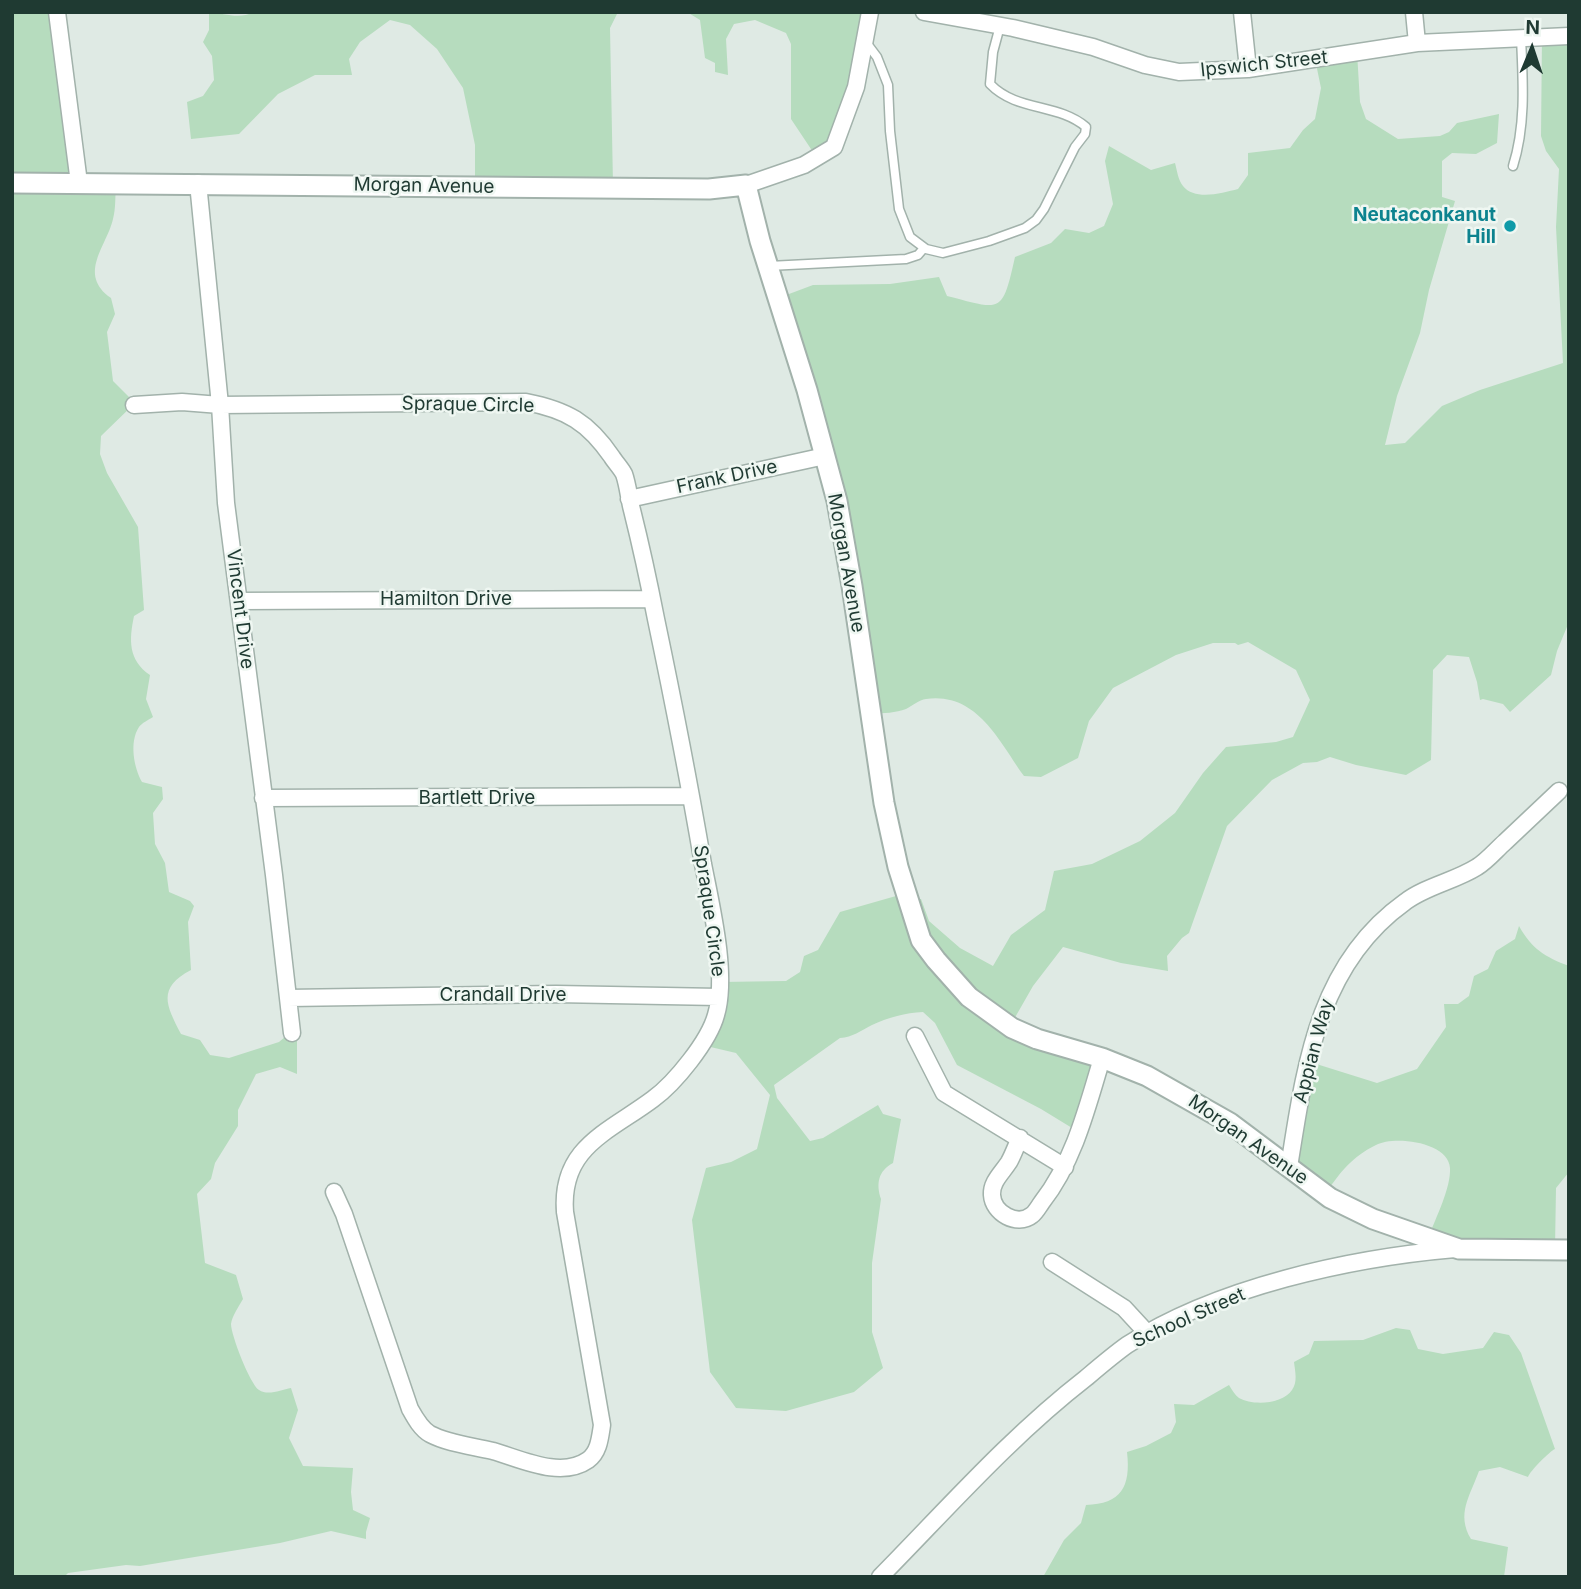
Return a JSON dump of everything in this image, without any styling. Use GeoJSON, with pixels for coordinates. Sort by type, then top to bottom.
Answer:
{"type":"FeatureCollection","features":[{"type":"Feature","properties":{"kind":"street"},"geometry":{"type":"LineString","coordinates":[[57,12],[79,183]]}},
{"type":"Feature","properties":{"kind":"street"},"geometry":{"type":"LineString","coordinates":[[746,185],[804,165],[834,147],[856,87],[870,12]]}},
{"type":"Feature","properties":{"kind":"street","name":"Ipswich Street"},"geometry":{"type":"LineString","coordinates":[[924,12],[1093,47],[1145,65],[1179,72],[1248,69],[1417,43],[1569,36]]}},
{"type":"Feature","properties":{"kind":"street"},"geometry":{"type":"LineString","coordinates":[[1242,12],[1248,69]]}},
{"type":"Feature","properties":{"kind":"street"},"geometry":{"type":"LineString","coordinates":[[1414,12],[1417,43]]}},
{"type":"Feature","properties":{"kind":"street","name":"Morgan Avenue"},"geometry":{"type":"LineString","coordinates":[[12,183],[709,189],[746,185],[807,390],[836,501],[852,586],[884,803],[898,867],[922,940],[951,980],[990,1014],[1037,1039],[1102,1058],[1147,1076],[1196,1102],[1257,1142],[1330,1198],[1373,1219],[1459,1249],[1569,1250]]}},
{"type":"Feature","properties":{"kind":"street","name":"Vincent Drive"},"geometry":{"type":"LineString","coordinates":[[198,183],[220,405],[226,503],[292,1033]]}},
{"type":"Feature","properties":{"kind":"street","name":"Spraque Circle"},"geometry":{"type":"LineString","coordinates":[[134,405],[182,402],[220,405],[526,402],[550,407],[587,426],[624,474],[691,796],[717,942],[721,992],[717,1015],[708,1036],[694,1056],[654,1099],[585,1148],[575,1160],[566,1184],[565,1212],[602,1425],[596,1452],[588,1460],[564,1467],[533,1464],[494,1451],[443,1440],[427,1433],[410,1409],[344,1214],[334,1192]]}},
{"type":"Feature","properties":{"kind":"street","name":"Frank Drive"},"geometry":{"type":"LineString","coordinates":[[629,499],[825,456]]}},
{"type":"Feature","properties":{"kind":"street","name":"Hamilton Drive"},"geometry":{"type":"LineString","coordinates":[[239,601],[652,599]]}},
{"type":"Feature","properties":{"kind":"street","name":"Appian Way"},"geometry":{"type":"LineString","coordinates":[[1289,1167],[1301,1087],[1311,1047],[1326,1001],[1357,947],[1407,900],[1479,867],[1559,791]]}},
{"type":"Feature","properties":{"kind":"street","name":"Bartlett Drive"},"geometry":{"type":"LineString","coordinates":[[264,798],[691,796]]}},
{"type":"Feature","properties":{"kind":"street","name":"Crandall Drive"},"geometry":{"type":"LineString","coordinates":[[288,998],[556,994],[719,998]]}},
{"type":"Feature","properties":{"kind":"street"},"geometry":{"type":"LineString","coordinates":[[915,1036],[944,1093],[1065,1167]]}},
{"type":"Feature","properties":{"kind":"street"},"geometry":{"type":"LineString","coordinates":[[1020,1138],[992,1191],[992,1198],[1007,1218],[1024,1219],[1032,1215],[1065,1167],[1102,1058]]}},
{"type":"Feature","properties":{"kind":"street","name":"School Street"},"geometry":{"type":"LineString","coordinates":[[880,1577],[955,1498],[1030,1425],[1126,1346],[1208,1306],[1305,1273],[1459,1249]]}},
{"type":"Feature","properties":{"kind":"street"},"geometry":{"type":"LineString","coordinates":[[1052,1262],[1124,1308],[1148,1334]]}},
{"type":"Feature","properties":{"kind":"lane"},"geometry":{"type":"LineString","coordinates":[[865,41],[877,57],[888,85],[899,209],[910,237],[924,248],[943,253],[989,241],[1025,228],[1036,220],[1075,147],[1085,134],[1086,127],[1079,121],[1017,103],[998,93],[990,84],[993,52],[1000,26]]}},
{"type":"Feature","properties":{"kind":"lane"},"geometry":{"type":"LineString","coordinates":[[1513,166],[1518,150],[1522,114],[1521,38]]}},
{"type":"Feature","properties":{"kind":"lane"},"geometry":{"type":"LineString","coordinates":[[769,266],[906,259],[918,255],[924,248]]}},
{"type":"Feature","properties":{"kind":"green space"},"geometry":{"type":"Polygon","coordinates":[[[12,12],[58,12],[79,179],[116,185],[113,219],[95,270],[101,289],[111,298],[115,314],[107,332],[113,381],[135,403],[101,436],[100,454],[107,473],[138,527],[144,610],[134,616],[131,641],[134,656],[150,675],[146,699],[153,717],[140,726],[136,733],[133,747],[135,762],[142,782],[162,787],[163,799],[153,813],[155,844],[165,863],[169,892],[190,901],[194,906],[188,922],[191,970],[180,977],[169,991],[171,1014],[181,1034],[200,1040],[210,1055],[229,1058],[279,1042],[292,1031],[297,1039],[297,1074],[280,1067],[256,1074],[238,1110],[238,1126],[215,1163],[211,1179],[197,1194],[205,1263],[236,1275],[243,1299],[233,1318],[232,1330],[255,1386],[266,1392],[291,1388],[298,1410],[289,1438],[303,1466],[353,1468],[353,1510],[370,1518],[366,1539],[331,1531],[280,1543],[140,1566],[126,1565],[68,1573],[64,1577],[12,1577],[12,12]]]}},
{"type":"Feature","properties":{"kind":"green space"},"geometry":{"type":"Polygon","coordinates":[[[209,12],[237,16],[254,12],[626,12],[617,14],[610,28],[613,185],[475,184],[475,145],[463,88],[437,49],[410,25],[390,20],[360,42],[349,59],[352,75],[315,75],[278,94],[239,134],[191,139],[187,102],[203,96],[214,80],[212,56],[203,42],[209,30],[209,12]]]}},
{"type":"Feature","properties":{"kind":"green space"},"geometry":{"type":"Polygon","coordinates":[[[687,12],[871,12],[841,132],[815,155],[791,119],[791,44],[786,33],[755,20],[734,24],[726,39],[728,75],[715,72],[715,63],[705,58],[700,20],[687,12]]]}},
{"type":"Feature","properties":{"kind":"green space"},"geometry":{"type":"Polygon","coordinates":[[[1569,35],[1569,622],[1551,675],[1510,712],[1503,704],[1480,700],[1469,657],[1447,655],[1433,670],[1431,760],[1406,775],[1330,757],[1303,763],[1272,780],[1227,826],[1189,933],[1167,956],[1168,971],[1121,963],[1063,947],[1033,986],[1013,1021],[1095,1054],[1077,1131],[957,1065],[935,1023],[923,1012],[903,1014],[840,1038],[774,1085],[777,1098],[810,1141],[823,1138],[878,1105],[883,1114],[901,1119],[893,1163],[884,1170],[880,1178],[881,1199],[872,1263],[872,1332],[883,1368],[854,1392],[786,1411],[736,1408],[710,1372],[692,1220],[706,1168],[731,1162],[757,1149],[770,1095],[736,1053],[702,1045],[721,982],[786,981],[800,972],[804,956],[818,950],[840,912],[903,894],[912,899],[921,899],[929,921],[960,948],[993,966],[1011,935],[1045,910],[1054,871],[1092,864],[1140,841],[1175,813],[1203,773],[1226,747],[1276,742],[1293,737],[1310,700],[1296,670],[1248,642],[1238,645],[1213,643],[1176,655],[1113,688],[1089,721],[1078,758],[1041,777],[1024,776],[985,722],[959,703],[944,699],[926,699],[906,709],[873,714],[838,497],[781,297],[813,285],[890,284],[939,277],[947,296],[979,304],[997,304],[1007,290],[1015,257],[1051,243],[1065,229],[1089,233],[1104,226],[1113,204],[1105,161],[1109,146],[1151,170],[1175,163],[1181,184],[1194,193],[1209,195],[1238,189],[1248,175],[1248,153],[1290,148],[1315,119],[1321,88],[1315,59],[1357,52],[1360,102],[1366,119],[1398,139],[1440,136],[1449,132],[1457,123],[1499,114],[1497,143],[1476,154],[1452,153],[1442,161],[1442,197],[1455,201],[1429,290],[1420,333],[1397,396],[1385,445],[1405,443],[1442,406],[1480,390],[1563,363],[1556,227],[1559,169],[1546,151],[1541,136],[1542,36],[1569,35]]]}},
{"type":"Feature","properties":{"kind":"green space"},"geometry":{"type":"Polygon","coordinates":[[[1519,926],[1540,951],[1569,966],[1569,1172],[1556,1188],[1555,1248],[1483,1248],[1429,1236],[1446,1193],[1450,1168],[1441,1152],[1419,1143],[1395,1141],[1376,1145],[1348,1165],[1326,1193],[1290,1160],[1310,1062],[1377,1083],[1417,1069],[1446,1027],[1444,1004],[1458,1004],[1469,996],[1474,976],[1488,969],[1496,951],[1515,939],[1519,926]]]}},
{"type":"Feature","properties":{"kind":"green space"},"geometry":{"type":"Polygon","coordinates":[[[1396,1328],[1410,1330],[1418,1349],[1443,1354],[1483,1348],[1494,1332],[1509,1335],[1521,1353],[1555,1449],[1528,1477],[1500,1467],[1479,1471],[1465,1513],[1471,1539],[1508,1547],[1504,1577],[1043,1577],[1064,1540],[1081,1523],[1086,1505],[1108,1501],[1121,1491],[1127,1475],[1127,1452],[1171,1433],[1176,1422],[1174,1404],[1194,1405],[1229,1385],[1238,1397],[1245,1401],[1275,1401],[1288,1395],[1294,1387],[1294,1362],[1309,1354],[1314,1341],[1363,1340],[1396,1328]]]}},
{"type":"Feature","properties":{"kind":"place","name":"Neutaconkanut Hill"},"geometry":{"type":"Point","coordinates":[1510,226]}}]}
